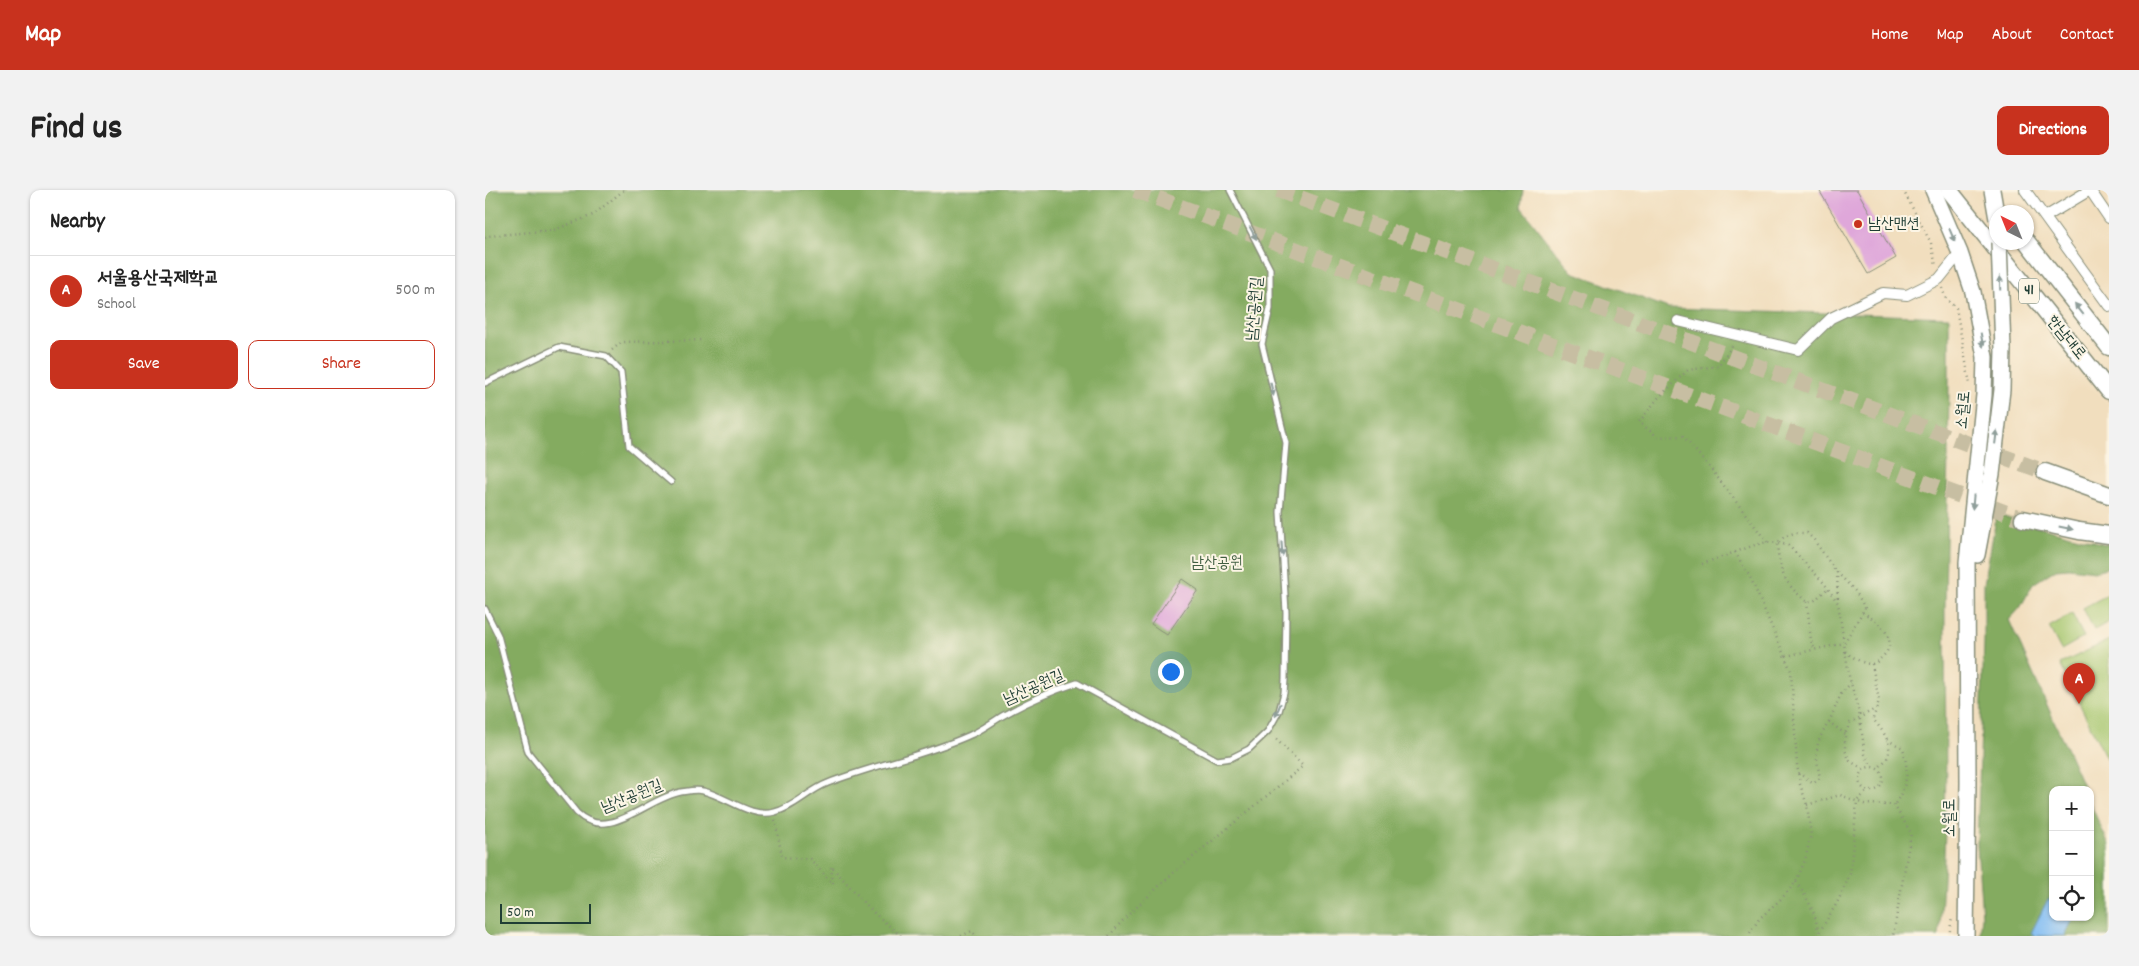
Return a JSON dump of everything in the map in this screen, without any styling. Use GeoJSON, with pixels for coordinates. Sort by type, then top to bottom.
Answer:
{"type":"FeatureCollection","features":[{"type":"Feature","properties":{"kind":"main road","name":"소월로"},"geometry":{"type":"LineString","coordinates":[[1933,190],[1960,253],[1973,292],[1985,357],[1984,395],[1967,563],[1968,783],[1966,936]]}},
{"type":"Feature","properties":{"kind":"main road","name":"한남대로"},"geometry":{"type":"LineString","coordinates":[[1949,190],[2109,391]]}},
{"type":"Feature","properties":{"kind":"main road"},"geometry":{"type":"LineString","coordinates":[[1985,190],[1997,205]]}},
{"type":"Feature","properties":{"kind":"main road"},"geometry":{"type":"LineString","coordinates":[[1992,190],[1995,205]]}},
{"type":"Feature","properties":{"kind":"main road","name":"소월로"},"geometry":{"type":"LineString","coordinates":[[1967,641],[1977,551],[1991,474],[2002,390],[2003,349],[1999,250]]}},
{"type":"Feature","properties":{"kind":"main road","name":"한남대로"},"geometry":{"type":"LineString","coordinates":[[2033,250],[2109,347]]}},
{"type":"Feature","properties":{"kind":"main road"},"geometry":{"type":"LineString","coordinates":[[2045,472],[2109,495]]}},
{"type":"Feature","properties":{"kind":"main road"},"geometry":{"type":"LineString","coordinates":[[2023,519],[2079,531],[2109,535]]}},
{"type":"Feature","properties":{"kind":"street"},"geometry":{"type":"LineString","coordinates":[[2025,190],[2109,306]]}},
{"type":"Feature","properties":{"kind":"street"},"geometry":{"type":"LineString","coordinates":[[2045,218],[2090,190],[2109,218]]}},
{"type":"Feature","properties":{"kind":"street"},"geometry":{"type":"LineString","coordinates":[[1678,321],[1798,350],[1831,318],[1883,293],[1907,295],[1939,279],[1960,253]]}},
{"type":"Feature","properties":{"kind":"lane","name":"남산공원길"},"geometry":{"type":"LineString","coordinates":[[485,609],[498,635],[528,752],[534,762],[585,820],[599,824],[615,821],[669,795],[702,790],[756,812],[773,813],[788,808],[825,784],[969,736],[1025,703],[1077,683],[1217,760],[1231,758],[1249,749],[1268,731],[1279,711],[1284,693],[1286,612],[1280,512],[1286,443],[1262,344],[1271,309],[1270,269],[1229,190]]}},
{"type":"Feature","properties":{"kind":"lane"},"geometry":{"type":"LineString","coordinates":[[485,383],[559,347],[606,356],[621,372],[629,446],[671,482]]}},
{"type":"Feature","properties":{"kind":"path"},"geometry":{"type":"LineString","coordinates":[[485,238],[488,236],[554,230],[593,214],[624,190]]}},
{"type":"Feature","properties":{"kind":"path"},"geometry":{"type":"LineString","coordinates":[[1903,190],[1931,243],[1939,279],[1946,299]]}},
{"type":"Feature","properties":{"kind":"path"},"geometry":{"type":"LineString","coordinates":[[1738,337],[1718,366],[1688,370],[1659,397],[1639,422],[1658,437],[1683,436],[1767,542]]}},
{"type":"Feature","properties":{"kind":"path"},"geometry":{"type":"LineString","coordinates":[[606,356],[622,342],[703,340]]}},
{"type":"Feature","properties":{"kind":"path"},"geometry":{"type":"LineString","coordinates":[[1777,543],[1794,532],[1807,533],[1837,572],[1856,592],[1865,608],[1844,643],[1786,656]]}},
{"type":"Feature","properties":{"kind":"path"},"geometry":{"type":"LineString","coordinates":[[1702,564],[1767,542],[1788,545],[1828,588],[1838,603]]}},
{"type":"Feature","properties":{"kind":"path"},"geometry":{"type":"LineString","coordinates":[[1777,543],[1780,569],[1789,584],[1807,602],[1811,641],[1815,650]]}},
{"type":"Feature","properties":{"kind":"path"},"geometry":{"type":"LineString","coordinates":[[1735,552],[1751,578],[1791,671],[1798,773],[1807,805],[1811,835],[1805,860],[1796,882],[1759,919],[1748,936]]}},
{"type":"Feature","properties":{"kind":"path"},"geometry":{"type":"LineString","coordinates":[[1818,935],[1837,903],[1850,875],[1857,801],[1867,791],[1876,790],[1882,785],[1883,776],[1878,769],[1871,766],[1865,754],[1845,652],[1838,603],[1837,572]]}},
{"type":"Feature","properties":{"kind":"path"},"geometry":{"type":"LineString","coordinates":[[1807,602],[1815,600],[1828,588]]}},
{"type":"Feature","properties":{"kind":"path"},"geometry":{"type":"LineString","coordinates":[[1845,652],[1861,662],[1872,664],[1887,653],[1890,641],[1885,629],[1875,618],[1862,612]]}},
{"type":"Feature","properties":{"kind":"path"},"geometry":{"type":"LineString","coordinates":[[1872,664],[1879,701],[1873,719],[1887,737],[1888,756],[1878,769]]}},
{"type":"Feature","properties":{"kind":"path"},"geometry":{"type":"LineString","coordinates":[[1798,773],[1814,782],[1820,778],[1818,740],[1829,722],[1841,694],[1851,683]]}},
{"type":"Feature","properties":{"kind":"path"},"geometry":{"type":"LineString","coordinates":[[1863,769],[1850,761],[1845,750],[1845,734],[1850,723],[1875,709]]}},
{"type":"Feature","properties":{"kind":"path"},"geometry":{"type":"LineString","coordinates":[[1829,722],[1845,734]]}},
{"type":"Feature","properties":{"kind":"path"},"geometry":{"type":"LineString","coordinates":[[1109,936],[1126,917],[1171,875],[1303,766],[1268,731]]}},
{"type":"Feature","properties":{"kind":"path"},"geometry":{"type":"LineString","coordinates":[[1887,740],[1903,748],[1906,761],[1904,791],[1894,805]]}},
{"type":"Feature","properties":{"kind":"path"},"geometry":{"type":"LineString","coordinates":[[1867,791],[1859,781],[1859,776],[1863,769],[1871,766]]}},
{"type":"Feature","properties":{"kind":"path"},"geometry":{"type":"LineString","coordinates":[[1807,805],[1839,795],[1864,804],[1894,805]]}},
{"type":"Feature","properties":{"kind":"path"},"geometry":{"type":"LineString","coordinates":[[1893,936],[1911,833],[1894,805]]}},
{"type":"Feature","properties":{"kind":"path"},"geometry":{"type":"LineString","coordinates":[[773,813],[783,857],[810,859],[833,883],[831,866],[874,913],[901,936]]}},
{"type":"Feature","properties":{"kind":"path"},"geometry":{"type":"LineString","coordinates":[[1796,882],[1817,918],[1818,935]]}},
{"type":"Feature","properties":{"kind":"path"},"geometry":{"type":"LineString","coordinates":[[961,936],[972,931],[976,936]]}},
{"type":"Feature","properties":{"kind":"green space","name":"남산공원"},"geometry":{"type":"Polygon","coordinates":[[[485,190],[1523,190],[1521,207],[1572,272],[1668,308],[1949,317],[1945,611],[1945,814],[1939,936],[485,936],[485,190]]]}},
{"type":"Feature","properties":{"kind":"green space"},"geometry":{"type":"Polygon","coordinates":[[[1997,514],[2109,545],[2109,567],[2095,571],[2069,568],[2056,569],[2033,584],[2020,608],[2009,620],[2083,786],[2049,786],[2049,921],[2094,921],[2094,812],[2109,845],[2109,936],[1980,936],[1982,916],[1977,844],[1984,642],[1984,584],[1997,514]]]}},
{"type":"Feature","properties":{"kind":"green space"},"geometry":{"type":"Polygon","coordinates":[[[2109,594],[2109,622],[2094,630],[2083,608],[2109,594]]]}},
{"type":"Feature","properties":{"kind":"green space"},"geometry":{"type":"Polygon","coordinates":[[[2072,614],[2084,637],[2061,650],[2049,627],[2072,614]]]}},
{"type":"Feature","properties":{"kind":"green space"},"geometry":{"type":"Polygon","coordinates":[[[2109,640],[2109,764],[2060,664],[2109,640]]]}},
{"type":"Feature","properties":{"kind":"water"},"geometry":{"type":"Polygon","coordinates":[[[2048,899],[2049,921],[2072,921],[2065,936],[2036,936],[2031,933],[2048,899]]]}},
{"type":"Feature","properties":{"kind":"building","name":"남산맨션"},"geometry":{"type":"Polygon","coordinates":[[[1819,190],[1857,190],[1896,258],[1868,274],[1819,190]]]}},
{"type":"Feature","properties":{"kind":"building"},"geometry":{"type":"Polygon","coordinates":[[[1182,579],[1198,590],[1167,635],[1151,624],[1182,579]]]}},
{"type":"Feature","properties":{"kind":"tunnel"},"geometry":{"type":"LineString","coordinates":[[1135,190],[2023,519]]}},
{"type":"Feature","properties":{"kind":"tunnel"},"geometry":{"type":"LineString","coordinates":[[1278,190],[2045,472]]}},
{"type":"Feature","properties":{"kind":"place","name":"남산맨션"},"geometry":{"type":"Point","coordinates":[1858,224]}},
{"type":"Feature","properties":{"kind":"place","name":"서울용산국제학교"},"geometry":{"type":"Point","coordinates":[2079,704]}}]}
